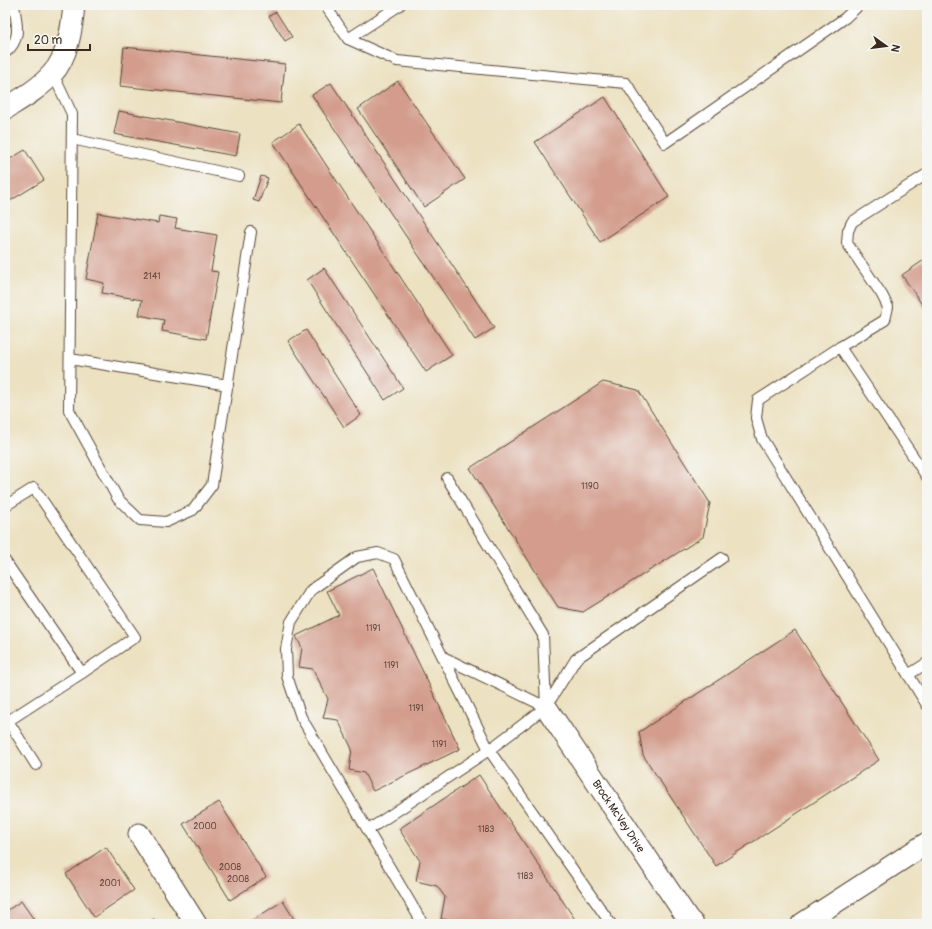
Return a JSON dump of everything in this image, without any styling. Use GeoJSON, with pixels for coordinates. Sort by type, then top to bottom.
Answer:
{"type":"FeatureCollection","features":[{"type":"Feature","properties":{"kind":"street"},"geometry":{"type":"LineString","coordinates":[[5,109],[40,85],[53,74],[64,55],[72,26],[74,5]]}},
{"type":"Feature","properties":{"kind":"street","name":"Brock McVey Drive"},"geometry":{"type":"LineString","coordinates":[[546,707],[693,924]]}},
{"type":"Feature","properties":{"kind":"street"},"geometry":{"type":"LineString","coordinates":[[139,834],[196,924]]}},
{"type":"Feature","properties":{"kind":"street"},"geometry":{"type":"LineString","coordinates":[[802,924],[927,843]]}},
{"type":"Feature","properties":{"kind":"lane"},"geometry":{"type":"LineString","coordinates":[[5,53],[13,46],[18,37],[14,5]]}},
{"type":"Feature","properties":{"kind":"lane"},"geometry":{"type":"LineString","coordinates":[[325,5],[348,40],[397,61],[626,82],[665,143],[845,18],[859,5]]}},
{"type":"Feature","properties":{"kind":"lane"},"geometry":{"type":"LineString","coordinates":[[348,40],[400,5]]}},
{"type":"Feature","properties":{"kind":"lane"},"geometry":{"type":"LineString","coordinates":[[53,74],[72,114],[69,410],[118,499],[140,520],[166,522],[193,510],[212,485],[251,232]]}},
{"type":"Feature","properties":{"kind":"lane"},"geometry":{"type":"LineString","coordinates":[[72,139],[240,176]]}},
{"type":"Feature","properties":{"kind":"lane"},"geometry":{"type":"LineString","coordinates":[[927,174],[852,222],[848,231],[847,242],[882,295],[888,307],[885,320],[758,400],[756,418],[762,439],[927,705]]}},
{"type":"Feature","properties":{"kind":"lane"},"geometry":{"type":"LineString","coordinates":[[840,347],[927,477]]}},
{"type":"Feature","properties":{"kind":"lane"},"geometry":{"type":"LineString","coordinates":[[70,359],[228,385]]}},
{"type":"Feature","properties":{"kind":"lane"},"geometry":{"type":"LineString","coordinates":[[447,478],[542,635],[546,707]]}},
{"type":"Feature","properties":{"kind":"lane"},"geometry":{"type":"LineString","coordinates":[[5,506],[34,488],[135,637],[8,721],[36,765]]}},
{"type":"Feature","properties":{"kind":"lane"},"geometry":{"type":"LineString","coordinates":[[423,924],[301,717],[287,676],[286,649],[291,622],[311,590],[357,557],[378,553],[394,559],[489,750],[612,924]]}},
{"type":"Feature","properties":{"kind":"lane"},"geometry":{"type":"LineString","coordinates":[[368,830],[489,750],[546,707],[576,659],[722,558]]}},
{"type":"Feature","properties":{"kind":"lane"},"geometry":{"type":"LineString","coordinates":[[5,562],[82,673]]}},
{"type":"Feature","properties":{"kind":"lane"},"geometry":{"type":"LineString","coordinates":[[443,657],[546,707]]}},
{"type":"Feature","properties":{"kind":"lane"},"geometry":{"type":"LineString","coordinates":[[908,675],[927,663]]}},
{"type":"Feature","properties":{"kind":"building"},"geometry":{"type":"Polygon","coordinates":[[[276,12],[292,37],[285,41],[269,16],[276,12]]]}},
{"type":"Feature","properties":{"kind":"building"},"geometry":{"type":"Polygon","coordinates":[[[5,16],[11,25],[5,29],[5,16]]]}},
{"type":"Feature","properties":{"kind":"building"},"geometry":{"type":"Polygon","coordinates":[[[124,47],[285,64],[281,103],[120,86],[124,47]]]}},
{"type":"Feature","properties":{"kind":"building"},"geometry":{"type":"Polygon","coordinates":[[[398,81],[465,179],[424,207],[358,109],[398,81]]]}},
{"type":"Feature","properties":{"kind":"building"},"geometry":{"type":"Polygon","coordinates":[[[331,83],[494,328],[475,340],[312,95],[331,83]]]}},
{"type":"Feature","properties":{"kind":"building"},"geometry":{"type":"Polygon","coordinates":[[[605,97],[669,197],[600,242],[535,142],[605,97]]]}},
{"type":"Feature","properties":{"kind":"building"},"geometry":{"type":"Polygon","coordinates":[[[119,111],[240,134],[236,156],[114,134],[119,111]]]}},
{"type":"Feature","properties":{"kind":"building"},"geometry":{"type":"Polygon","coordinates":[[[299,124],[452,355],[426,372],[273,142],[299,124]]]}},
{"type":"Feature","properties":{"kind":"building"},"geometry":{"type":"Polygon","coordinates":[[[25,150],[44,180],[5,204],[5,162],[25,150]]]}},
{"type":"Feature","properties":{"kind":"building"},"geometry":{"type":"Polygon","coordinates":[[[261,176],[268,178],[259,202],[253,200],[261,176]]]}},
{"type":"Feature","properties":{"kind":"building"},"geometry":{"type":"Polygon","coordinates":[[[98,213],[158,223],[159,216],[177,219],[175,228],[217,235],[211,271],[218,272],[206,339],[162,331],[164,320],[139,315],[142,300],[102,293],[104,283],[86,279],[98,213]]]}},
{"type":"Feature","properties":{"kind":"building"},"geometry":{"type":"Polygon","coordinates":[[[927,258],[927,312],[902,275],[927,258]]]}},
{"type":"Feature","properties":{"kind":"building"},"geometry":{"type":"Polygon","coordinates":[[[324,268],[403,388],[385,400],[307,280],[324,268]]]}},
{"type":"Feature","properties":{"kind":"building"},"geometry":{"type":"Polygon","coordinates":[[[306,330],[361,415],[344,427],[288,341],[306,330]]]}},
{"type":"Feature","properties":{"kind":"building"},"geometry":{"type":"Polygon","coordinates":[[[603,382],[638,390],[710,503],[703,537],[583,612],[558,607],[470,468],[603,382]]]}},
{"type":"Feature","properties":{"kind":"building"},"geometry":{"type":"Polygon","coordinates":[[[373,568],[460,749],[373,791],[364,773],[349,770],[352,749],[338,720],[323,718],[328,699],[313,669],[299,667],[302,648],[296,636],[339,615],[327,591],[373,568]]]}},
{"type":"Feature","properties":{"kind":"building"},"geometry":{"type":"Polygon","coordinates":[[[795,630],[879,760],[716,866],[643,755],[639,732],[795,630]]]}},
{"type":"Feature","properties":{"kind":"building"},"geometry":{"type":"Polygon","coordinates":[[[479,775],[578,924],[462,924],[460,921],[441,919],[445,897],[437,886],[416,881],[420,861],[399,829],[479,775]]]}},
{"type":"Feature","properties":{"kind":"building"},"geometry":{"type":"Polygon","coordinates":[[[219,802],[266,877],[230,900],[183,824],[219,802]]]}},
{"type":"Feature","properties":{"kind":"building"},"geometry":{"type":"Polygon","coordinates":[[[106,847],[134,890],[94,917],[66,874],[106,847]]]}},
{"type":"Feature","properties":{"kind":"building"},"geometry":{"type":"Polygon","coordinates":[[[21,901],[37,924],[5,924],[5,912],[21,901]]]}},
{"type":"Feature","properties":{"kind":"building"},"geometry":{"type":"Polygon","coordinates":[[[283,901],[297,924],[246,924],[283,901]]]}},
{"type":"Feature","properties":{"kind":"building"},"geometry":{"type":"Polygon","coordinates":[[[154,919],[157,924],[146,924],[154,919]]]}}]}
